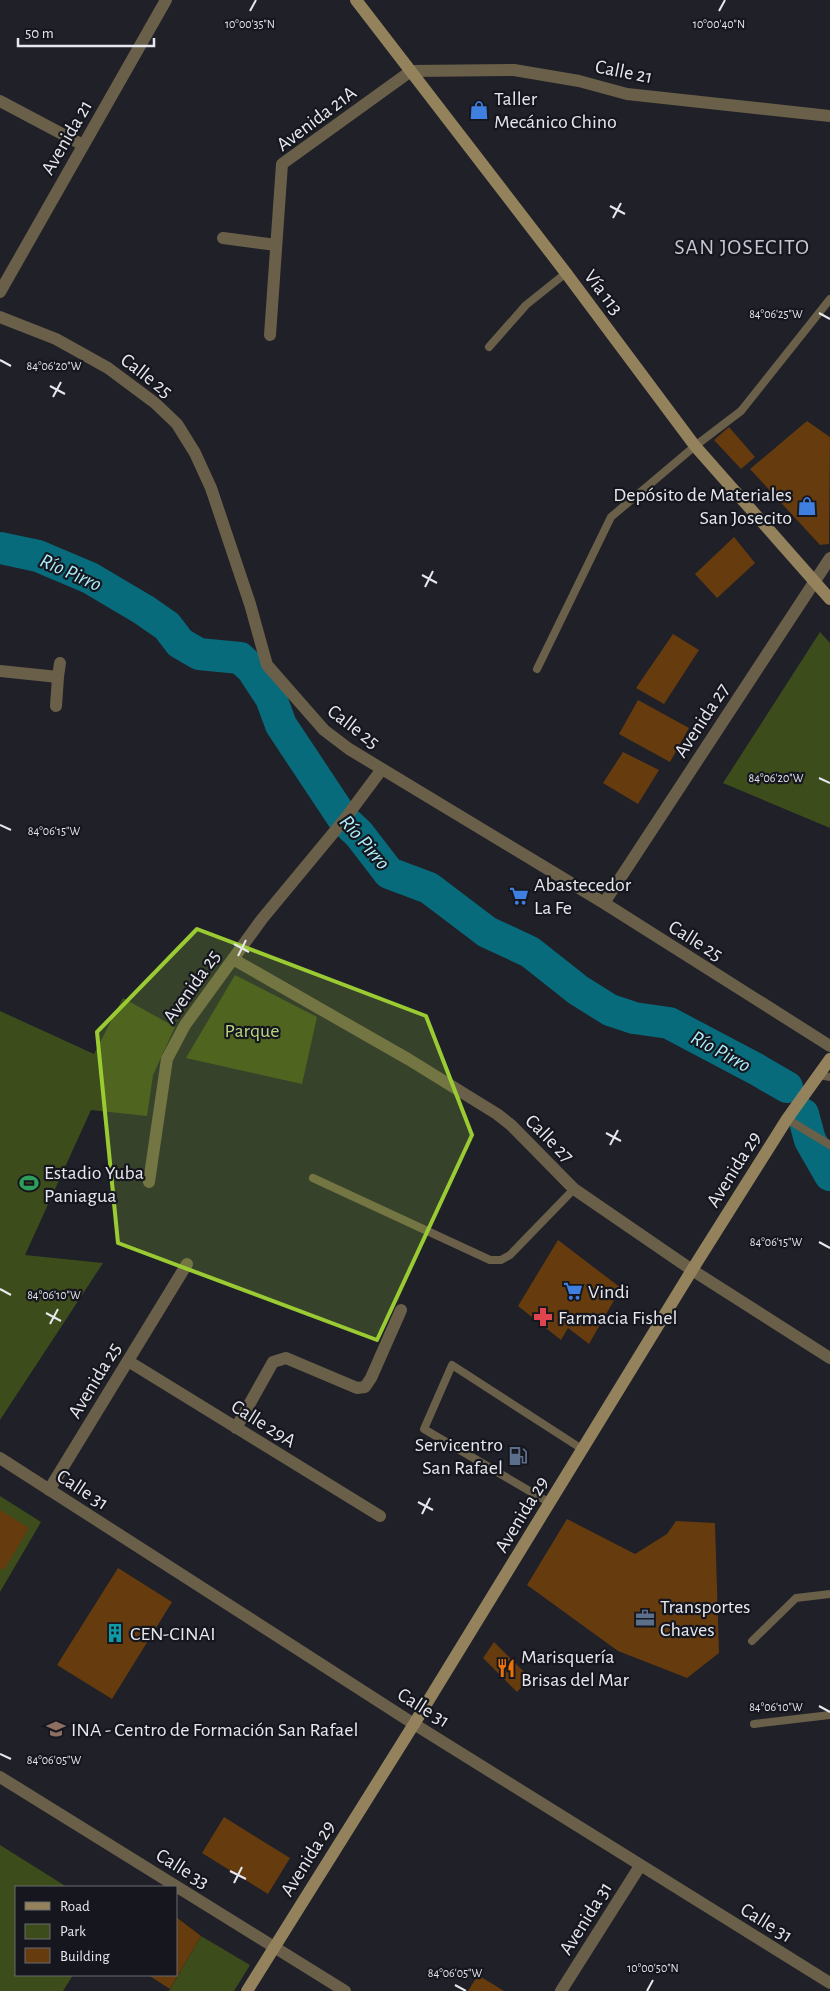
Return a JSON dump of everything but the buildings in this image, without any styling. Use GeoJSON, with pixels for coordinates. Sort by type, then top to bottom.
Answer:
{"type":"FeatureCollection","features":[{"type":"Feature","properties":{"kind":"main road","name":"Vía 113"},"geometry":{"type":"LineString","coordinates":[[360,3],[695,446],[830,599]]}},
{"type":"Feature","properties":{"kind":"main road","name":"Avenida 29"},"geometry":{"type":"LineString","coordinates":[[246,1991],[414,1724],[692,1270],[787,1119],[824,1076],[830,1059]]}},
{"type":"Feature","properties":{"kind":"street","name":"Avenida 21"},"geometry":{"type":"LineString","coordinates":[[0,292],[166,0]]}},
{"type":"Feature","properties":{"kind":"street","name":"Calle 21"},"geometry":{"type":"LineString","coordinates":[[411,71],[514,70],[579,81],[628,94],[830,116]]}},
{"type":"Feature","properties":{"kind":"street","name":"Avenida 21A"},"geometry":{"type":"LineString","coordinates":[[270,335],[282,164],[411,71]]}},
{"type":"Feature","properties":{"kind":"street"},"geometry":{"type":"LineString","coordinates":[[0,101],[83,146]]}},
{"type":"Feature","properties":{"kind":"street"},"geometry":{"type":"LineString","coordinates":[[223,238],[276,245]]}},
{"type":"Feature","properties":{"kind":"street","name":"Calle 25"},"geometry":{"type":"LineString","coordinates":[[0,317],[56,339],[108,368],[155,403],[177,424],[195,453],[211,488],[250,604],[267,665],[324,730],[382,769],[604,903],[830,1046]]}},
{"type":"Feature","properties":{"kind":"street","name":"Avenida 27"},"geometry":{"type":"LineString","coordinates":[[604,903],[830,558]]}},
{"type":"Feature","properties":{"kind":"street"},"geometry":{"type":"LineString","coordinates":[[56,706],[60,663]]}},
{"type":"Feature","properties":{"kind":"street"},"geometry":{"type":"LineString","coordinates":[[0,671],[58,677]]}},
{"type":"Feature","properties":{"kind":"street","name":"Avenida 25"},"geometry":{"type":"LineString","coordinates":[[149,1182],[168,1060],[185,1025],[262,919],[344,820],[382,769]]}},
{"type":"Feature","properties":{"kind":"street","name":"Calle 27"},"geometry":{"type":"LineString","coordinates":[[233,959],[408,1058],[497,1114],[511,1125],[574,1190],[692,1270],[830,1358]]}},
{"type":"Feature","properties":{"kind":"street","name":"Avenida 25"},"geometry":{"type":"LineString","coordinates":[[49,1490],[187,1264]]}},
{"type":"Feature","properties":{"kind":"street"},"geometry":{"type":"LineString","coordinates":[[236,1428],[274,1362],[280,1359],[286,1358],[357,1388],[365,1387],[371,1378],[401,1310]]}},
{"type":"Feature","properties":{"kind":"street","name":"Calle 29A"},"geometry":{"type":"LineString","coordinates":[[128,1361],[380,1516]]}},
{"type":"Feature","properties":{"kind":"street","name":"Calle 31"},"geometry":{"type":"LineString","coordinates":[[0,1458],[414,1724],[830,1983]]}},
{"type":"Feature","properties":{"kind":"street","name":"Calle 33"},"geometry":{"type":"LineString","coordinates":[[0,1777],[177,1886]]}},
{"type":"Feature","properties":{"kind":"street","name":"Avenida 31"},"geometry":{"type":"LineString","coordinates":[[562,1991],[640,1866]]}},
{"type":"Feature","properties":{"kind":"street","name":"Calle 33"},"geometry":{"type":"LineString","coordinates":[[178,1887],[345,1991]]}},
{"type":"Feature","properties":{"kind":"lane"},"geometry":{"type":"LineString","coordinates":[[490,347],[526,305],[566,273]]}},
{"type":"Feature","properties":{"kind":"lane"},"geometry":{"type":"LineString","coordinates":[[537,669],[611,517],[741,410],[830,299]]}},
{"type":"Feature","properties":{"kind":"lane"},"geometry":{"type":"LineString","coordinates":[[787,1119],[830,1145]]}},
{"type":"Feature","properties":{"kind":"lane"},"geometry":{"type":"LineString","coordinates":[[313,1178],[490,1260],[501,1260],[510,1255],[574,1190]]}},
{"type":"Feature","properties":{"kind":"lane"},"geometry":{"type":"LineString","coordinates":[[550,1503],[424,1429],[452,1365],[582,1449]]}},
{"type":"Feature","properties":{"kind":"lane"},"geometry":{"type":"LineString","coordinates":[[752,1641],[796,1598],[830,1594]]}},
{"type":"Feature","properties":{"kind":"lane"},"geometry":{"type":"LineString","coordinates":[[754,1724],[830,1715]]}},
{"type":"Feature","properties":{"kind":"highlighted area"},"geometry":{"type":"Polygon","coordinates":[[[197,929],[426,1016],[472,1135],[377,1340],[118,1243],[97,1032],[197,929]]]}},
{"type":"Feature","properties":{"kind":"green space"},"geometry":{"type":"Polygon","coordinates":[[[820,632],[830,643],[830,828],[723,783],[820,632]]]}},
{"type":"Feature","properties":{"kind":"green space","name":"Parque"},"geometry":{"type":"Polygon","coordinates":[[[235,975],[317,1017],[302,1084],[186,1058],[235,975]]]}},
{"type":"Feature","properties":{"kind":"green space","name":"Estadio Yuba Paniagua"},"geometry":{"type":"Polygon","coordinates":[[[123,998],[175,1027],[153,1075],[147,1116],[91,1110],[25,1255],[103,1263],[0,1420],[0,1011],[94,1054],[123,998]]]}},
{"type":"Feature","properties":{"kind":"green space"},"geometry":{"type":"Polygon","coordinates":[[[0,1496],[41,1522],[0,1592],[0,1496]]]}},
{"type":"Feature","properties":{"kind":"green space"},"geometry":{"type":"Polygon","coordinates":[[[0,1845],[65,1886],[15,1886],[15,1976],[72,1976],[63,1991],[0,1991],[0,1845]]]}},
{"type":"Feature","properties":{"kind":"green space"},"geometry":{"type":"Polygon","coordinates":[[[201,1936],[250,1965],[234,1991],[169,1991],[201,1936]]]}},
{"type":"Feature","properties":{"kind":"waterway","name":"Río Pirro"},"geometry":{"type":"LineString","coordinates":[[0,548],[38,556],[90,578],[167,626],[180,643],[199,654],[240,658],[252,669],[271,698],[281,725],[344,820],[359,834],[389,873],[429,888],[487,932],[530,952],[578,990],[610,1010],[634,1018],[669,1023],[787,1087]]}},
{"type":"Feature","properties":{"kind":"waterway","name":"Río Pirro"},"geometry":{"type":"LineString","coordinates":[[803,1114],[810,1140],[830,1175]]}},
{"type":"Feature","properties":{"kind":"waterway"},"geometry":{"type":"LineString","coordinates":[[810,1140],[821,1143]]}},
{"type":"Feature","properties":{"kind":"place","name":"Taller Mecánico Chino"},"geometry":{"type":"Point","coordinates":[479,110]}},
{"type":"Feature","properties":{"kind":"place","name":"Depósito de Materiales San Josecito"},"geometry":{"type":"Point","coordinates":[807,506]}},
{"type":"Feature","properties":{"kind":"place","name":"Abastecedor La Fe"},"geometry":{"type":"Point","coordinates":[519,896]}},
{"type":"Feature","properties":{"kind":"place","name":"Estadio Yuba Paniagua"},"geometry":{"type":"Point","coordinates":[29,1183]}},
{"type":"Feature","properties":{"kind":"place","name":"Vindi"},"geometry":{"type":"Point","coordinates":[573,1291]}},
{"type":"Feature","properties":{"kind":"place","name":"Farmacia Fishel"},"geometry":{"type":"Point","coordinates":[543,1317]}},
{"type":"Feature","properties":{"kind":"place","name":"Servicentro San Rafael"},"geometry":{"type":"Point","coordinates":[518,1456]}},
{"type":"Feature","properties":{"kind":"place","name":"Transportes Chaves"},"geometry":{"type":"Point","coordinates":[645,1618]}},
{"type":"Feature","properties":{"kind":"place","name":"CEN-CINAI"},"geometry":{"type":"Point","coordinates":[115,1633]}},
{"type":"Feature","properties":{"kind":"place","name":"Marisquería Brisas del Mar"},"geometry":{"type":"Point","coordinates":[506,1668]}},
{"type":"Feature","properties":{"kind":"place","name":"INA - Centro de Formación San Rafael"},"geometry":{"type":"Point","coordinates":[56,1729]}},
{"type":"Feature","properties":{"kind":"district","name":"SAN JOSECITO"},"geometry":{"type":"Point","coordinates":[742,246]}}]}
